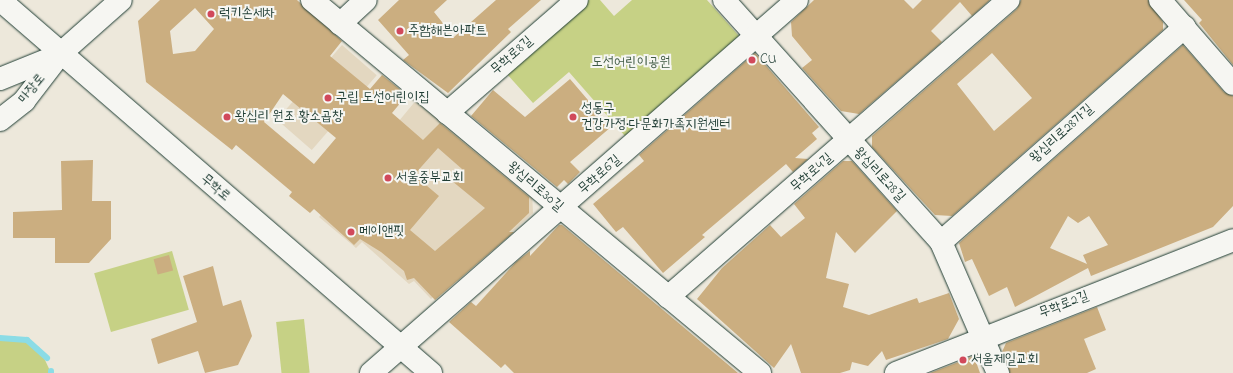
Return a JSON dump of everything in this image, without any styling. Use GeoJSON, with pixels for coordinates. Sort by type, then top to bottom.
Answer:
{"type":"FeatureCollection","features":[{"type":"Feature","properties":{"kind":"street","name":"무학로"},"geometry":{"type":"LineString","coordinates":[[0,0],[60,54],[432,373]]}},
{"type":"Feature","properties":{"kind":"street","name":"마장로"},"geometry":{"type":"LineString","coordinates":[[0,120],[24,101],[60,54],[120,0]]}},
{"type":"Feature","properties":{"kind":"street","name":"왕십리로30길"},"geometry":{"type":"LineString","coordinates":[[312,0],[760,373]]}},
{"type":"Feature","properties":{"kind":"street"},"geometry":{"type":"LineString","coordinates":[[340,24],[366,0]]}},
{"type":"Feature","properties":{"kind":"street","name":"무학로8길"},"geometry":{"type":"LineString","coordinates":[[447,112],[577,0]]}},
{"type":"Feature","properties":{"kind":"street","name":"왕십리로28길"},"geometry":{"type":"LineString","coordinates":[[724,0],[849,142],[941,242],[985,337],[998,373]]}},
{"type":"Feature","properties":{"kind":"street","name":"무학로6길"},"geometry":{"type":"LineString","coordinates":[[371,373],[562,209],[797,0]]}},
{"type":"Feature","properties":{"kind":"street","name":"무학로4길"},"geometry":{"type":"LineString","coordinates":[[668,297],[849,142],[1009,0]]}},
{"type":"Feature","properties":{"kind":"street"},"geometry":{"type":"LineString","coordinates":[[1160,0],[1233,84]]}},
{"type":"Feature","properties":{"kind":"street","name":"왕십리로28가길"},"geometry":{"type":"LineString","coordinates":[[941,242],[1184,27]]}},
{"type":"Feature","properties":{"kind":"street","name":"마장로"},"geometry":{"type":"LineString","coordinates":[[0,78],[60,54]]}},
{"type":"Feature","properties":{"kind":"street","name":"무학로2길"},"geometry":{"type":"LineString","coordinates":[[896,373],[1233,240]]}},
{"type":"Feature","properties":{"kind":"shaded area","name":"구립 도선어린이집"},"geometry":{"type":"Polygon","coordinates":[[[342,45],[377,75],[312,150],[277,120],[342,45]]]}},
{"type":"Feature","properties":{"kind":"shaded area"},"geometry":{"type":"Polygon","coordinates":[[[418,98],[532,192],[533,213],[458,281],[454,277],[431,299],[414,281],[409,284],[362,242],[356,248],[319,217],[418,98]]]}},
{"type":"Feature","properties":{"kind":"green space","name":"도선어린이공원"},"geometry":{"type":"Polygon","coordinates":[[[589,0],[600,0],[614,16],[632,0],[707,0],[739,36],[625,136],[569,72],[533,103],[506,73],[589,0]]]}},
{"type":"Feature","properties":{"kind":"green space"},"geometry":{"type":"Polygon","coordinates":[[[172,251],[189,310],[111,332],[94,273],[172,251]]]}},
{"type":"Feature","properties":{"kind":"green space"},"geometry":{"type":"Polygon","coordinates":[[[304,319],[310,373],[282,373],[276,322],[304,319]]]}},
{"type":"Feature","properties":{"kind":"green space"},"geometry":{"type":"Polygon","coordinates":[[[14,336],[39,347],[51,373],[0,373],[0,338],[14,336]]]}},
{"type":"Feature","properties":{"kind":"building"},"geometry":{"type":"Polygon","coordinates":[[[160,0],[297,0],[342,41],[330,56],[370,89],[382,75],[407,95],[392,113],[423,140],[440,123],[529,197],[529,213],[509,232],[514,232],[435,300],[414,278],[407,280],[404,271],[381,252],[360,239],[354,245],[314,209],[310,213],[289,196],[292,192],[236,145],[232,150],[146,82],[138,21],[160,0]],[[195,8],[170,31],[173,54],[195,51],[214,29],[195,8]],[[283,94],[264,122],[314,164],[336,138],[283,94]],[[438,148],[414,175],[439,196],[410,230],[435,251],[485,208],[452,181],[462,169],[438,148]]]}},
{"type":"Feature","properties":{"kind":"building"},"geometry":{"type":"Polygon","coordinates":[[[399,0],[447,0],[434,12],[454,37],[496,0],[541,0],[508,29],[511,32],[448,93],[403,60],[409,55],[378,20],[399,0]]]}},
{"type":"Feature","properties":{"kind":"building"},"geometry":{"type":"Polygon","coordinates":[[[814,0],[904,0],[913,9],[922,0],[990,0],[972,16],[960,2],[931,31],[942,42],[859,114],[841,111],[802,68],[812,60],[792,36],[791,22],[814,0]]]}},
{"type":"Feature","properties":{"kind":"building"},"geometry":{"type":"Polygon","coordinates":[[[1021,0],[1148,0],[1163,22],[1163,30],[952,216],[935,215],[872,147],[872,136],[1017,9],[1021,0]],[[992,53],[957,84],[994,131],[1032,98],[992,53]]]}},
{"type":"Feature","properties":{"kind":"building"},"geometry":{"type":"Polygon","coordinates":[[[1184,0],[1233,0],[1233,65],[1199,23],[1202,20],[1184,0]]]}},
{"type":"Feature","properties":{"kind":"building"},"geometry":{"type":"Polygon","coordinates":[[[1183,45],[1224,92],[1233,96],[1233,206],[1213,227],[1091,276],[1088,268],[1015,307],[1007,287],[989,296],[972,259],[965,262],[959,243],[1183,45]],[[1068,216],[1050,248],[1087,264],[1083,255],[1108,245],[1089,216],[1078,223],[1068,216]]]}},
{"type":"Feature","properties":{"kind":"building"},"geometry":{"type":"Polygon","coordinates":[[[755,53],[819,127],[812,133],[817,139],[795,158],[808,159],[793,172],[786,164],[702,235],[705,237],[663,273],[623,227],[616,232],[593,204],[644,161],[639,155],[755,53]]]}},
{"type":"Feature","properties":{"kind":"building"},"geometry":{"type":"Polygon","coordinates":[[[570,79],[611,127],[570,162],[580,172],[568,184],[564,180],[557,187],[471,116],[493,90],[525,117],[570,79]]]}},
{"type":"Feature","properties":{"kind":"building"},"geometry":{"type":"Polygon","coordinates":[[[93,160],[92,201],[111,201],[111,239],[89,263],[55,263],[55,238],[13,238],[13,212],[62,210],[61,161],[93,160]]]}},
{"type":"Feature","properties":{"kind":"building"},"geometry":{"type":"Polygon","coordinates":[[[843,161],[852,161],[897,211],[855,253],[836,232],[826,278],[849,284],[843,307],[869,315],[917,298],[919,303],[949,293],[959,319],[948,339],[886,360],[882,351],[868,366],[852,362],[850,370],[840,373],[801,373],[791,344],[774,368],[697,299],[722,268],[770,225],[781,237],[805,218],[794,204],[843,161]]]}},
{"type":"Feature","properties":{"kind":"building"},"geometry":{"type":"Polygon","coordinates":[[[559,225],[562,225],[738,373],[514,373],[505,364],[501,368],[449,322],[471,302],[476,306],[516,262],[530,251],[530,256],[559,225]]]}},
{"type":"Feature","properties":{"kind":"building"},"geometry":{"type":"Polygon","coordinates":[[[169,255],[173,270],[158,275],[154,259],[169,255]]]}},
{"type":"Feature","properties":{"kind":"building"},"geometry":{"type":"Polygon","coordinates":[[[213,266],[223,306],[241,300],[252,336],[238,365],[205,373],[198,351],[158,364],[151,339],[197,322],[183,276],[213,266]]]}},
{"type":"Feature","properties":{"kind":"building"},"geometry":{"type":"Polygon","coordinates":[[[1097,307],[1106,330],[1084,339],[1096,369],[1087,373],[1010,373],[1002,352],[1006,343],[1097,307]]]}},
{"type":"Feature","properties":{"kind":"building","name":"서울제일교회"},"geometry":{"type":"Polygon","coordinates":[[[974,356],[980,373],[930,373],[974,356]]]}},
{"type":"Feature","properties":{"kind":"waterway"},"geometry":{"type":"LineString","coordinates":[[0,338],[27,340],[47,358]]}},
{"type":"Feature","properties":{"kind":"place","name":"럭키손세차"},"geometry":{"type":"Point","coordinates":[211,14]}},
{"type":"Feature","properties":{"kind":"place","name":"주함해븐아파트"},"geometry":{"type":"Point","coordinates":[400,31]}},
{"type":"Feature","properties":{"kind":"place","name":"CU"},"geometry":{"type":"Point","coordinates":[752,60]}},
{"type":"Feature","properties":{"kind":"place","name":"구립 도선어린이집"},"geometry":{"type":"Point","coordinates":[328,98]}},
{"type":"Feature","properties":{"kind":"place","name":"왕십리 원조 황소곱창"},"geometry":{"type":"Point","coordinates":[227,117]}},
{"type":"Feature","properties":{"kind":"place","name":"성동구 건강가정·다문화가족지원센터"},"geometry":{"type":"Point","coordinates":[573,117]}},
{"type":"Feature","properties":{"kind":"place","name":"서울중부교회"},"geometry":{"type":"Point","coordinates":[388,178]}},
{"type":"Feature","properties":{"kind":"place","name":"메이앤핏"},"geometry":{"type":"Point","coordinates":[351,232]}},
{"type":"Feature","properties":{"kind":"place","name":"서울제일교회"},"geometry":{"type":"Point","coordinates":[963,360]}}]}
